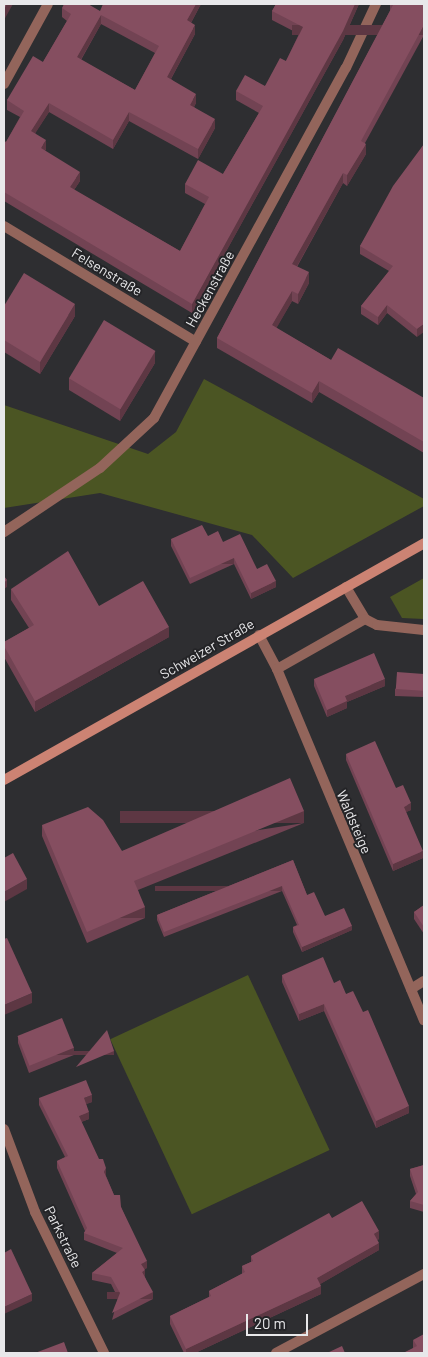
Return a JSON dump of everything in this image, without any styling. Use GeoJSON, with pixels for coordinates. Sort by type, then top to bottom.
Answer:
{"type":"FeatureCollection","features":[{"type":"Feature","properties":{"kind":"main road","name":"Schweizer Straße"},"geometry":{"type":"LineString","coordinates":[[4,780],[424,543]]}},
{"type":"Feature","properties":{"kind":"street"},"geometry":{"type":"LineString","coordinates":[[4,84],[48,4]]}},
{"type":"Feature","properties":{"kind":"street","name":"Heckenstraße"},"geometry":{"type":"LineString","coordinates":[[4,532],[100,468],[128,445],[154,418],[346,68],[376,4]]}},
{"type":"Feature","properties":{"kind":"street","name":"Felsenstraße"},"geometry":{"type":"LineString","coordinates":[[4,226],[196,342]]}},
{"type":"Feature","properties":{"kind":"street"},"geometry":{"type":"LineString","coordinates":[[346,587],[365,619],[378,625],[424,630]]}},
{"type":"Feature","properties":{"kind":"street"},"geometry":{"type":"LineString","coordinates":[[277,669],[365,619]]}},
{"type":"Feature","properties":{"kind":"street","name":"Waldsteige"},"geometry":{"type":"LineString","coordinates":[[259,635],[277,669],[424,1020]]}},
{"type":"Feature","properties":{"kind":"street"},"geometry":{"type":"LineString","coordinates":[[411,989],[424,980]]}},
{"type":"Feature","properties":{"kind":"street","name":"Parkstraße"},"geometry":{"type":"LineString","coordinates":[[4,1129],[35,1212],[104,1353]]}},
{"type":"Feature","properties":{"kind":"street"},"geometry":{"type":"LineString","coordinates":[[276,1353],[424,1274]]}},
{"type":"Feature","properties":{"kind":"green space"},"geometry":{"type":"Polygon","coordinates":[[[204,379],[424,499],[424,506],[293,578],[252,535],[100,493],[4,508],[4,405],[148,454],[176,432],[204,379]]]}},
{"type":"Feature","properties":{"kind":"green space"},"geometry":{"type":"Polygon","coordinates":[[[424,578],[424,619],[402,618],[390,597],[424,578]]]}},
{"type":"Feature","properties":{"kind":"green space"},"geometry":{"type":"Polygon","coordinates":[[[248,975],[330,1150],[192,1214],[110,1039],[248,975]]]}},
{"type":"Feature","properties":{"kind":"building"},"geometry":{"type":"Polygon","coordinates":[[[64,4],[88,4],[100,11],[103,4],[196,4],[187,20],[195,25],[167,77],[196,94],[190,105],[215,119],[198,149],[129,112],[113,140],[49,103],[31,131],[46,140],[41,148],[80,172],[70,187],[180,251],[209,197],[185,184],[198,160],[223,174],[263,106],[236,91],[245,75],[265,86],[280,58],[286,61],[303,27],[272,11],[276,4],[355,4],[343,31],[192,304],[4,192],[4,141],[6,142],[24,111],[7,100],[33,56],[43,62],[71,14],[62,8],[64,4]],[[101,15],[77,57],[135,90],[159,46],[101,15]]]}},
{"type":"Feature","properties":{"kind":"building"},"geometry":{"type":"Polygon","coordinates":[[[390,4],[424,4],[424,25],[361,141],[366,144],[347,175],[343,173],[292,264],[309,272],[298,294],[292,291],[272,325],[331,360],[338,348],[424,398],[424,442],[319,381],[312,393],[217,338],[393,5],[390,4]]]}},
{"type":"Feature","properties":{"kind":"building"},"geometry":{"type":"Polygon","coordinates":[[[424,144],[424,324],[417,329],[387,305],[378,317],[361,306],[393,266],[360,246],[393,186],[424,144]]]}},
{"type":"Feature","properties":{"kind":"building"},"geometry":{"type":"Polygon","coordinates":[[[24,273],[75,304],[40,362],[4,340],[4,306],[24,273]]]}},
{"type":"Feature","properties":{"kind":"building"},"geometry":{"type":"Polygon","coordinates":[[[104,320],[155,351],[120,409],[69,378],[104,320]]]}},
{"type":"Feature","properties":{"kind":"building"},"geometry":{"type":"Polygon","coordinates":[[[202,525],[208,536],[218,531],[223,542],[240,534],[257,569],[267,564],[276,581],[251,593],[234,558],[190,578],[171,539],[202,525]]]}},
{"type":"Feature","properties":{"kind":"building"},"geometry":{"type":"Polygon","coordinates":[[[68,551],[99,606],[143,581],[169,627],[35,701],[4,646],[4,642],[34,625],[11,589],[68,551]]]}},
{"type":"Feature","properties":{"kind":"building"},"geometry":{"type":"Polygon","coordinates":[[[374,653],[385,679],[345,696],[347,701],[327,710],[314,679],[374,653]]]}},
{"type":"Feature","properties":{"kind":"building"},"geometry":{"type":"Polygon","coordinates":[[[397,672],[424,674],[423,691],[396,689],[397,672]]]}},
{"type":"Feature","properties":{"kind":"building"},"geometry":{"type":"Polygon","coordinates":[[[375,741],[396,788],[403,785],[411,803],[404,807],[423,851],[393,864],[346,754],[375,741]]]}},
{"type":"Feature","properties":{"kind":"building"},"geometry":{"type":"Polygon","coordinates":[[[290,778],[304,811],[134,881],[145,907],[87,932],[42,825],[88,807],[103,820],[122,851],[290,778]]]}},
{"type":"Feature","properties":{"kind":"building"},"geometry":{"type":"Polygon","coordinates":[[[13,853],[27,879],[4,892],[4,858],[13,853]]]}},
{"type":"Feature","properties":{"kind":"building"},"geometry":{"type":"Polygon","coordinates":[[[293,860],[307,895],[314,892],[325,916],[344,908],[352,926],[302,947],[293,927],[299,925],[282,886],[164,932],[157,915],[293,860]]]}},
{"type":"Feature","properties":{"kind":"building"},"geometry":{"type":"Polygon","coordinates":[[[424,905],[424,927],[414,912],[424,905]]]}},
{"type":"Feature","properties":{"kind":"building"},"geometry":{"type":"Polygon","coordinates":[[[7,938],[32,993],[4,1005],[4,939],[7,938]]]}},
{"type":"Feature","properties":{"kind":"building"},"geometry":{"type":"Polygon","coordinates":[[[323,957],[334,983],[340,980],[346,994],[353,991],[363,1012],[368,1010],[409,1106],[376,1121],[324,1004],[299,1014],[282,975],[323,957]]]}},
{"type":"Feature","properties":{"kind":"building"},"geometry":{"type":"Polygon","coordinates":[[[62,1018],[74,1048],[29,1066],[17,1036],[62,1018]]]}},
{"type":"Feature","properties":{"kind":"building"},"geometry":{"type":"Polygon","coordinates":[[[107,1030],[114,1051],[76,1067],[107,1030]]]}},
{"type":"Feature","properties":{"kind":"building"},"geometry":{"type":"Polygon","coordinates":[[[86,1080],[92,1095],[84,1098],[89,1112],[79,1116],[99,1159],[103,1159],[106,1168],[104,1172],[114,1195],[120,1195],[121,1207],[147,1261],[141,1264],[145,1270],[142,1272],[153,1292],[112,1313],[120,1293],[111,1277],[92,1273],[123,1248],[84,1233],[87,1228],[57,1161],[68,1156],[39,1098],[86,1080]]]}},
{"type":"Feature","properties":{"kind":"building"},"geometry":{"type":"Polygon","coordinates":[[[424,1165],[424,1205],[410,1201],[418,1192],[410,1169],[424,1165]]]}},
{"type":"Feature","properties":{"kind":"building"},"geometry":{"type":"Polygon","coordinates":[[[362,1201],[379,1231],[374,1234],[379,1243],[317,1278],[321,1286],[186,1349],[170,1316],[211,1296],[209,1291],[245,1272],[242,1266],[253,1261],[251,1256],[329,1213],[332,1218],[362,1201]]]}},
{"type":"Feature","properties":{"kind":"building"},"geometry":{"type":"Polygon","coordinates":[[[11,1249],[32,1294],[4,1307],[4,1253],[11,1249]]]}},
{"type":"Feature","properties":{"kind":"building"},"geometry":{"type":"Polygon","coordinates":[[[424,1334],[424,1353],[403,1353],[417,1346],[413,1340],[424,1334]]]}},
{"type":"Feature","properties":{"kind":"building"},"geometry":{"type":"Polygon","coordinates":[[[64,1342],[68,1353],[35,1353],[64,1342]]]}},
{"type":"Feature","properties":{"kind":"building"},"geometry":{"type":"Polygon","coordinates":[[[342,1346],[345,1353],[327,1353],[342,1346]]]}}]}
